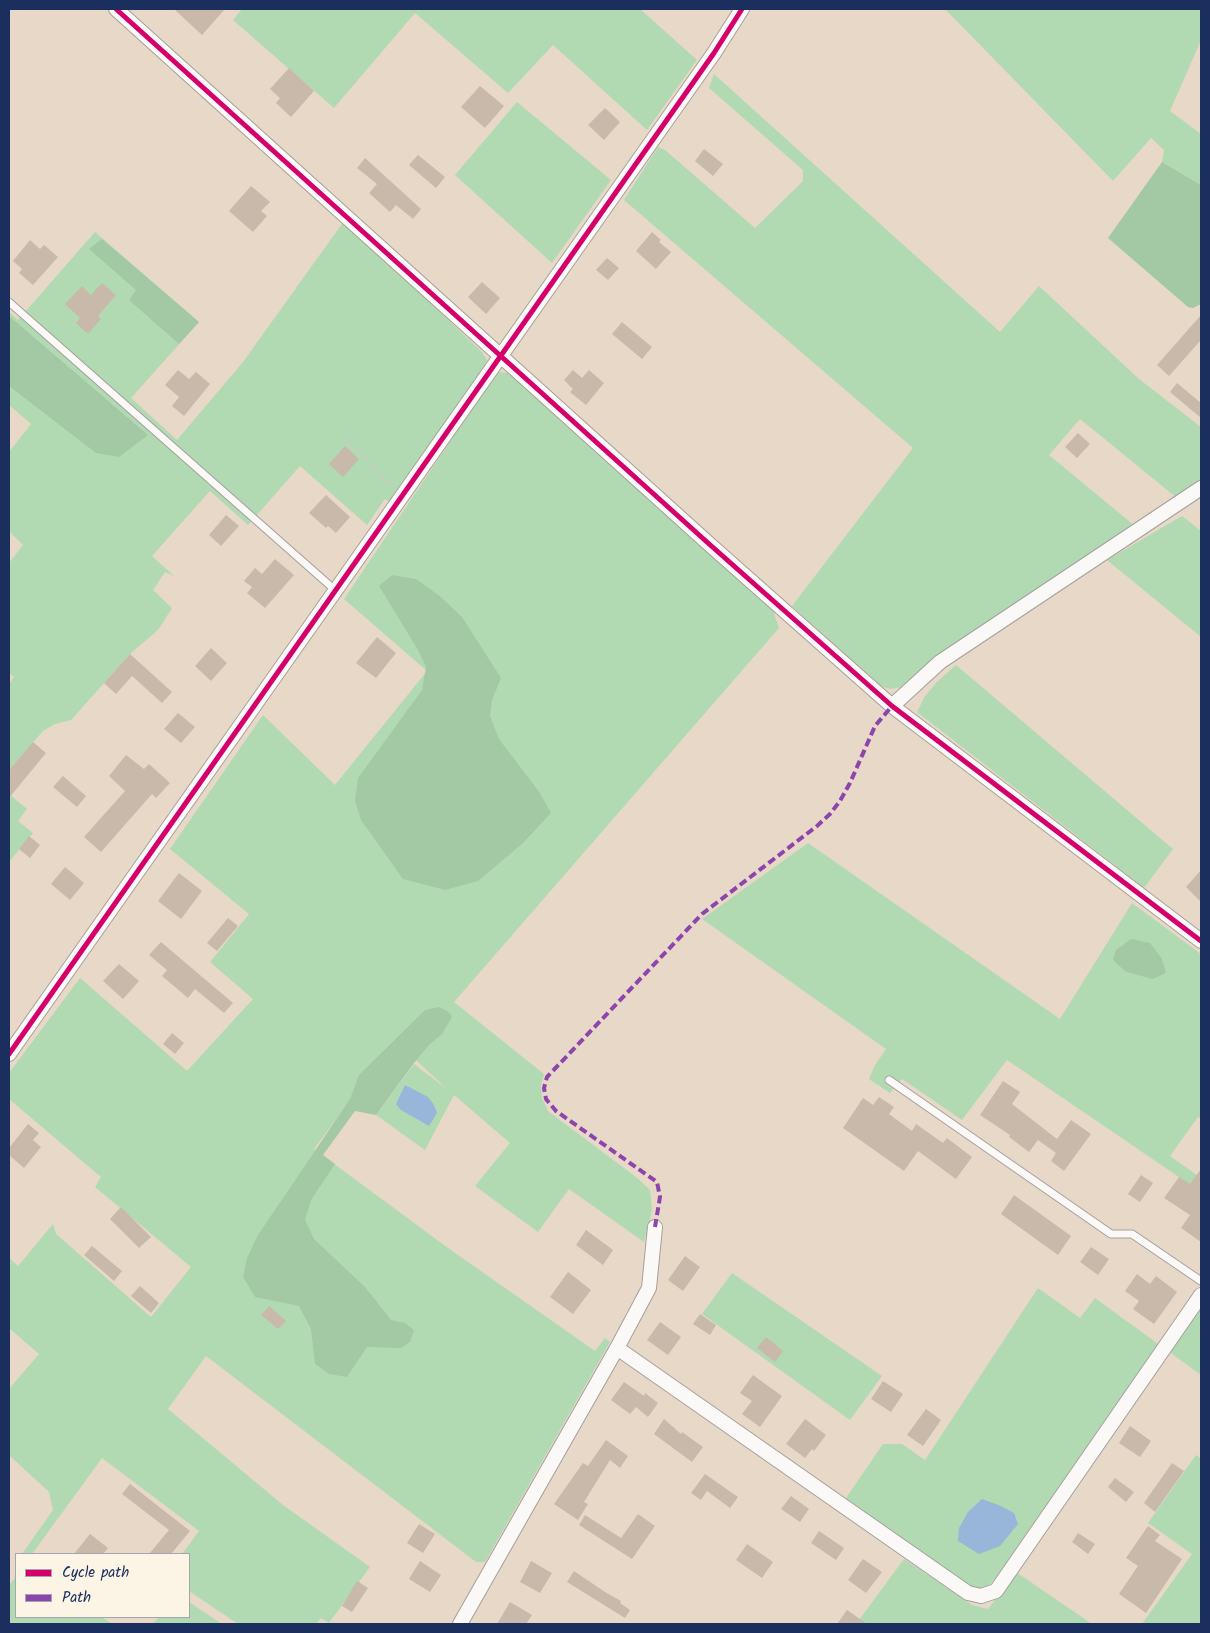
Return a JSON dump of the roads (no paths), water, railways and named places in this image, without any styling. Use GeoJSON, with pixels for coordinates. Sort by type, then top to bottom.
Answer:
{"type":"FeatureCollection","features":[{"type":"Feature","properties":{"kind":"street"},"geometry":{"type":"LineString","coordinates":[[116,9],[708,543],[892,706],[1201,941]]}},
{"type":"Feature","properties":{"kind":"street"},"geometry":{"type":"LineString","coordinates":[[9,1054],[714,54],[742,9]]}},
{"type":"Feature","properties":{"kind":"street"},"geometry":{"type":"LineString","coordinates":[[892,706],[940,662],[1201,488]]}},
{"type":"Feature","properties":{"kind":"street"},"geometry":{"type":"LineString","coordinates":[[460,1624],[617,1348],[649,1288],[655,1227]]}},
{"type":"Feature","properties":{"kind":"street"},"geometry":{"type":"LineString","coordinates":[[617,1348],[968,1593],[981,1596],[996,1591],[1201,1295]]}},
{"type":"Feature","properties":{"kind":"lane"},"geometry":{"type":"LineString","coordinates":[[9,302],[335,590]]}},
{"type":"Feature","properties":{"kind":"lane"},"geometry":{"type":"LineString","coordinates":[[888,1080],[1111,1234],[1132,1234],[1201,1281]]}},
{"type":"Feature","properties":{"kind":"water"},"geometry":{"type":"Polygon","coordinates":[[[405,1085],[428,1097],[434,1105],[437,1113],[429,1126],[401,1110],[396,1104],[405,1085]]]}},
{"type":"Feature","properties":{"kind":"water"},"geometry":{"type":"Polygon","coordinates":[[[982,1499],[1014,1513],[1018,1524],[1000,1546],[979,1554],[958,1541],[959,1528],[968,1512],[982,1499]]]}}]}
